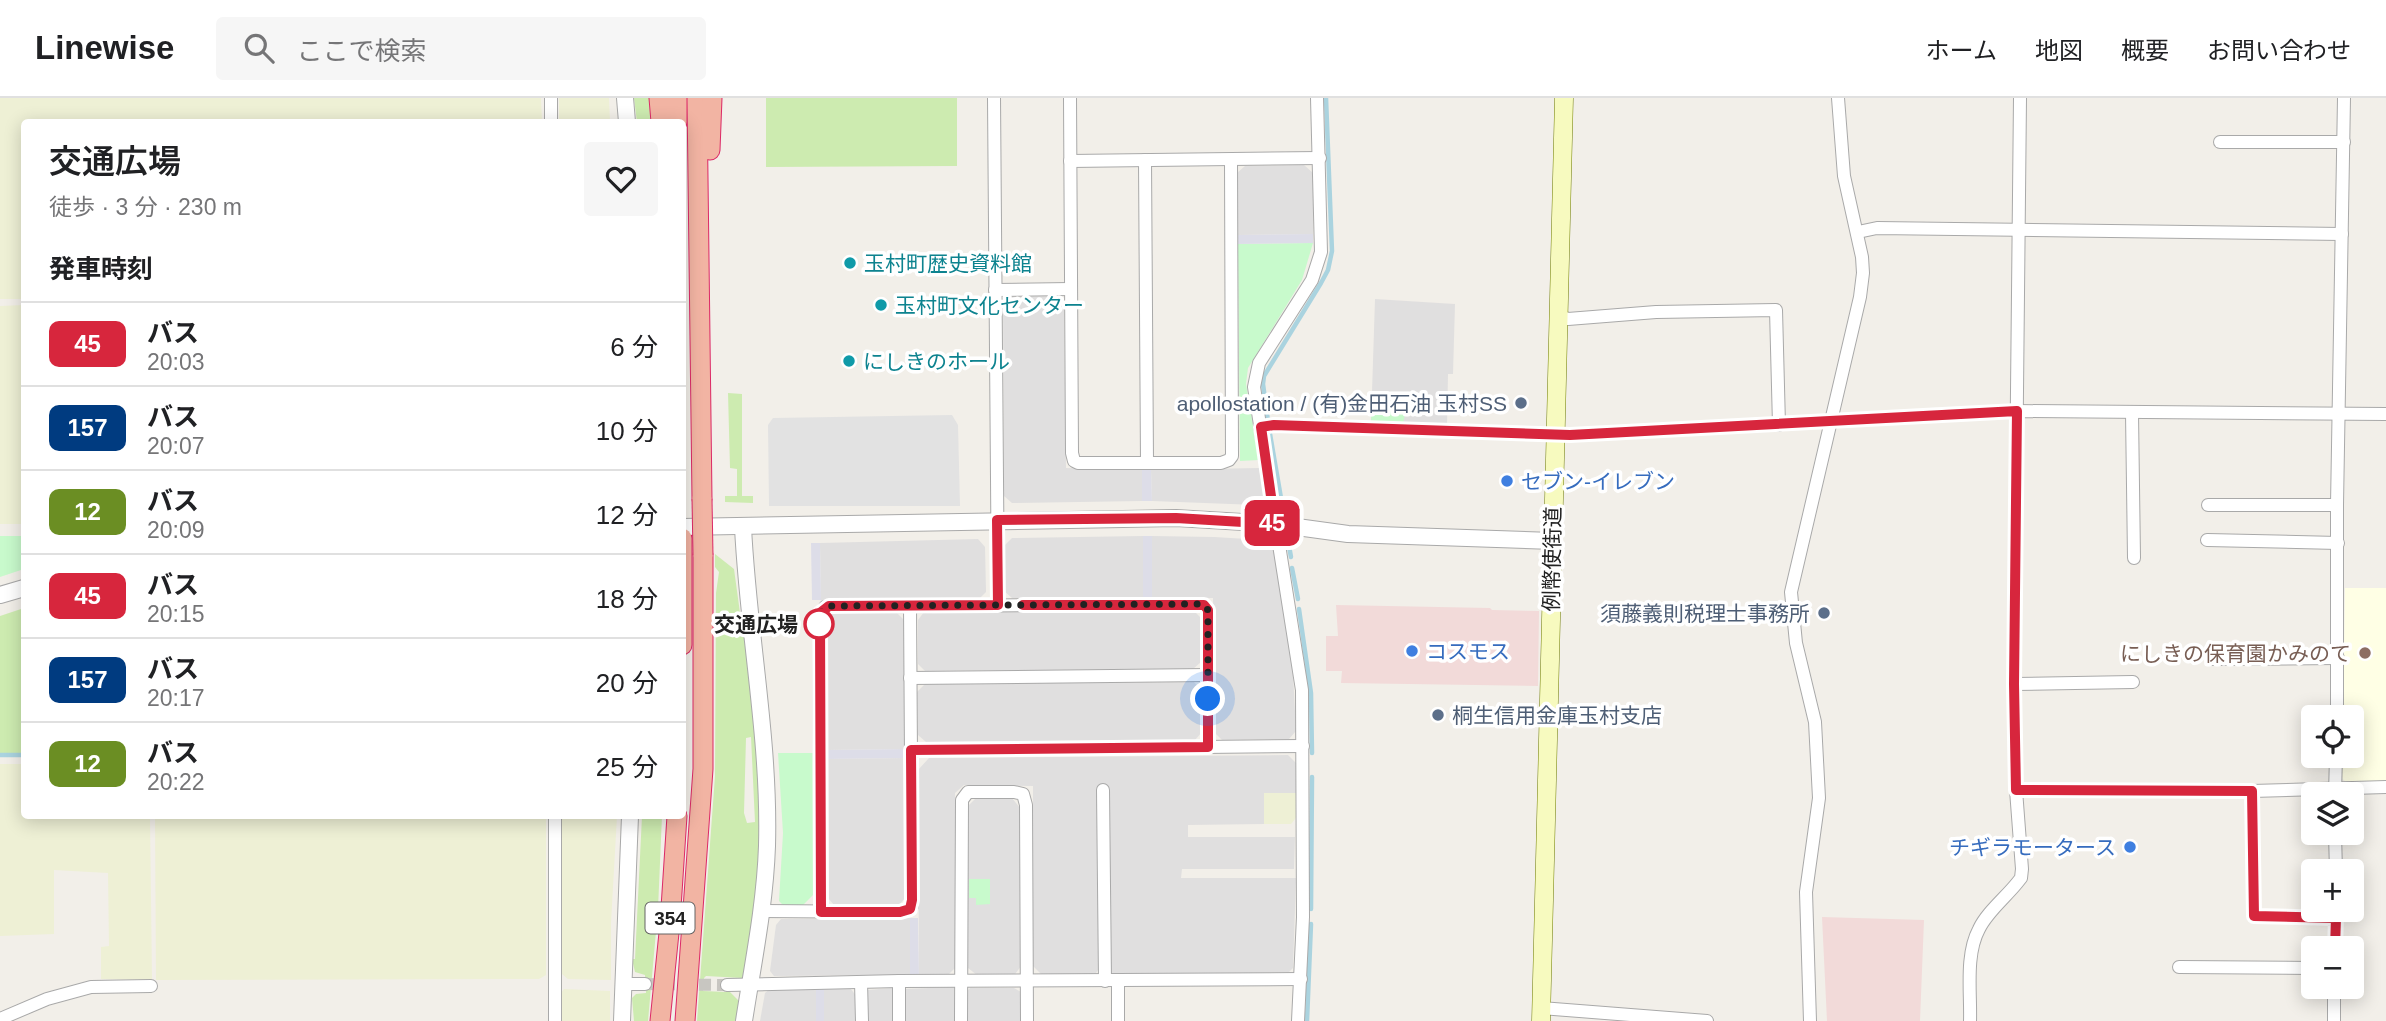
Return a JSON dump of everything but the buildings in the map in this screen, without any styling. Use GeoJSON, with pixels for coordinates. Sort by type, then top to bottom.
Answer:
{"type":"FeatureCollection","features":[{"type":"Feature","properties":{"kind":"highway"},"geometry":{"type":"LineString","coordinates":[[659,98],[661,119]]}},
{"type":"Feature","properties":{"kind":"highway"},"geometry":{"type":"LineString","coordinates":[[677,98],[677,119]]}},
{"type":"Feature","properties":{"kind":"highway","name":"354"},"geometry":{"type":"LineString","coordinates":[[686,612],[702,499],[697,98]]}},
{"type":"Feature","properties":{"kind":"highway","name":"354"},"geometry":{"type":"LineString","coordinates":[[700,283],[707,255],[709,231],[712,98]]}},
{"type":"Feature","properties":{"kind":"highway","name":"354"},"geometry":{"type":"LineString","coordinates":[[685,1021],[703,769],[693,555]]}},
{"type":"Feature","properties":{"kind":"highway","name":"354"},"geometry":{"type":"LineString","coordinates":[[660,1021],[677,819]]}},
{"type":"Feature","properties":{"kind":"main road","name":"例幣使街道"},"geometry":{"type":"LineString","coordinates":[[1541,1015],[1564,98]]}},
{"type":"Feature","properties":{"kind":"street"},"geometry":{"type":"LineString","coordinates":[[551,98],[551,119]]}},
{"type":"Feature","properties":{"kind":"street"},"geometry":{"type":"LineString","coordinates":[[625,98],[627,119]]}},
{"type":"Feature","properties":{"kind":"street"},"geometry":{"type":"LineString","coordinates":[[995,98],[998,605]]}},
{"type":"Feature","properties":{"kind":"street"},"geometry":{"type":"LineString","coordinates":[[1070,98],[1074,461],[1082,464],[1220,463],[1232,456],[1231,160]]}},
{"type":"Feature","properties":{"kind":"street"},"geometry":{"type":"LineString","coordinates":[[1298,1021],[1301,979],[1304,711],[1300,667],[1254,387],[1256,369],[1312,280],[1321,252],[1317,98]]}},
{"type":"Feature","properties":{"kind":"street"},"geometry":{"type":"LineString","coordinates":[[1810,1021],[1806,892],[1819,798],[1815,722],[1796,643],[1791,592],[1813,506],[1860,297],[1863,273],[1844,176],[1838,98]]}},
{"type":"Feature","properties":{"kind":"street"},"geometry":{"type":"LineString","coordinates":[[1970,1021],[1974,939],[1984,921],[2021,877],[2014,684],[2020,98]]}},
{"type":"Feature","properties":{"kind":"street"},"geometry":{"type":"LineString","coordinates":[[2337,705],[2337,505],[2344,98]]}},
{"type":"Feature","properties":{"kind":"street"},"geometry":{"type":"LineString","coordinates":[[2221,142],[2344,142]]}},
{"type":"Feature","properties":{"kind":"street"},"geometry":{"type":"LineString","coordinates":[[1070,161],[1320,158]]}},
{"type":"Feature","properties":{"kind":"street"},"geometry":{"type":"LineString","coordinates":[[1145,160],[1147,462]]}},
{"type":"Feature","properties":{"kind":"street"},"geometry":{"type":"LineString","coordinates":[[1857,232],[1877,228],[2018,232],[2342,234]]}},
{"type":"Feature","properties":{"kind":"street"},"geometry":{"type":"LineString","coordinates":[[995,290],[1071,289]]}},
{"type":"Feature","properties":{"kind":"street"},"geometry":{"type":"LineString","coordinates":[[1559,316],[1568,319],[1656,312],[1776,310],[1779,425]]}},
{"type":"Feature","properties":{"kind":"street"},"geometry":{"type":"LineString","coordinates":[[1261,427],[1274,425],[1556,435],[1830,423],[2017,411],[2386,414]]}},
{"type":"Feature","properties":{"kind":"street"},"geometry":{"type":"LineString","coordinates":[[2132,413],[2134,558]]}},
{"type":"Feature","properties":{"kind":"street"},"geometry":{"type":"LineString","coordinates":[[2207,505],[2337,505]]}},
{"type":"Feature","properties":{"kind":"street"},"geometry":{"type":"LineString","coordinates":[[686,527],[1176,518],[1275,524],[1364,535],[1553,541]]}},
{"type":"Feature","properties":{"kind":"street"},"geometry":{"type":"LineString","coordinates":[[743,527],[766,797],[767,844],[762,911],[744,1021]]}},
{"type":"Feature","properties":{"kind":"street"},"geometry":{"type":"LineString","coordinates":[[2207,540],[2338,543]]}},
{"type":"Feature","properties":{"kind":"street"},"geometry":{"type":"LineString","coordinates":[[0,595],[21,589]]}},
{"type":"Feature","properties":{"kind":"street"},"geometry":{"type":"LineString","coordinates":[[821,912],[820,613],[829,606],[1204,605],[1208,610],[1208,747]]}},
{"type":"Feature","properties":{"kind":"street"},"geometry":{"type":"LineString","coordinates":[[762,911],[900,912],[910,909],[910,606]]}},
{"type":"Feature","properties":{"kind":"street"},"geometry":{"type":"LineString","coordinates":[[2212,659],[2338,658]]}},
{"type":"Feature","properties":{"kind":"street"},"geometry":{"type":"LineString","coordinates":[[910,678],[1208,675]]}},
{"type":"Feature","properties":{"kind":"street"},"geometry":{"type":"LineString","coordinates":[[2014,684],[2133,682]]}},
{"type":"Feature","properties":{"kind":"street"},"geometry":{"type":"LineString","coordinates":[[911,750],[1303,746]]}},
{"type":"Feature","properties":{"kind":"street"},"geometry":{"type":"LineString","coordinates":[[2364,789],[2386,787]]}},
{"type":"Feature","properties":{"kind":"street"},"geometry":{"type":"LineString","coordinates":[[1103,790],[1111,981],[1118,1021]]}},
{"type":"Feature","properties":{"kind":"street"},"geometry":{"type":"LineString","coordinates":[[2016,790],[2301,791]]}},
{"type":"Feature","properties":{"kind":"street"},"geometry":{"type":"LineString","coordinates":[[2252,791],[2254,916],[2301,915]]}},
{"type":"Feature","properties":{"kind":"street"},"geometry":{"type":"LineString","coordinates":[[961,1021],[962,800],[968,792],[1014,792],[1023,794],[1026,805],[1027,1021]]}},
{"type":"Feature","properties":{"kind":"street"},"geometry":{"type":"LineString","coordinates":[[555,819],[555,1021]]}},
{"type":"Feature","properties":{"kind":"street"},"geometry":{"type":"LineString","coordinates":[[622,1021],[630,819]]}},
{"type":"Feature","properties":{"kind":"street"},"geometry":{"type":"LineString","coordinates":[[2179,967],[2301,968]]}},
{"type":"Feature","properties":{"kind":"street"},"geometry":{"type":"LineString","coordinates":[[727,985],[899,981],[1301,979]]}},
{"type":"Feature","properties":{"kind":"street"},"geometry":{"type":"LineString","coordinates":[[899,981],[899,1021]]}},
{"type":"Feature","properties":{"kind":"street"},"geometry":{"type":"LineString","coordinates":[[861,982],[862,1021]]}},
{"type":"Feature","properties":{"kind":"street"},"geometry":{"type":"LineString","coordinates":[[624,984],[645,984]]}},
{"type":"Feature","properties":{"kind":"street"},"geometry":{"type":"LineString","coordinates":[[0,1019],[47,999],[91,987],[151,986]]}},
{"type":"Feature","properties":{"kind":"street"},"geometry":{"type":"LineString","coordinates":[[2334,999],[2334,1021]]}},
{"type":"Feature","properties":{"kind":"street"},"geometry":{"type":"LineString","coordinates":[[1541,1015],[1707,1021]]}},
{"type":"Feature","properties":{"kind":"shaded area"},"geometry":{"type":"Polygon","coordinates":[[[0,98],[541,98],[542,119],[21,119],[21,299],[0,299],[0,98]]]}},
{"type":"Feature","properties":{"kind":"shaded area"},"geometry":{"type":"Polygon","coordinates":[[[559,98],[609,98],[610,119],[559,119],[559,98]]]}},
{"type":"Feature","properties":{"kind":"shaded area"},"geometry":{"type":"Polygon","coordinates":[[[1304,165],[1313,173],[1313,234],[1238,235],[1237,173],[1245,166],[1304,165]]]}},
{"type":"Feature","properties":{"kind":"shaded area"},"geometry":{"type":"Polygon","coordinates":[[[1313,234],[1313,243],[1238,244],[1238,235],[1313,234]]]}},
{"type":"Feature","properties":{"kind":"shaded area"},"geometry":{"type":"Polygon","coordinates":[[[1057,296],[1064,304],[1066,468],[1142,470],[1142,501],[1012,503],[1004,496],[1003,305],[1010,297],[1057,296]]]}},
{"type":"Feature","properties":{"kind":"shaded area"},"geometry":{"type":"Polygon","coordinates":[[[1375,299],[1455,304],[1453,374],[1448,374],[1447,426],[1371,423],[1375,299]]]}},
{"type":"Feature","properties":{"kind":"shaded area"},"geometry":{"type":"Polygon","coordinates":[[[21,305],[21,524],[0,524],[0,306],[21,305]]]}},
{"type":"Feature","properties":{"kind":"shaded area"},"geometry":{"type":"Polygon","coordinates":[[[952,415],[958,425],[960,506],[769,506],[768,425],[773,418],[952,415]]]}},
{"type":"Feature","properties":{"kind":"shaded area"},"geometry":{"type":"Polygon","coordinates":[[[1259,468],[1264,496],[1257,505],[1152,501],[1151,470],[1259,468]]]}},
{"type":"Feature","properties":{"kind":"shaded area"},"geometry":{"type":"Polygon","coordinates":[[[1142,470],[1151,470],[1152,501],[1142,501],[1142,470]]]}},
{"type":"Feature","properties":{"kind":"shaded area"},"geometry":{"type":"Polygon","coordinates":[[[1143,536],[1143,598],[1012,598],[1004,591],[1004,546],[1012,538],[1143,536]]]}},
{"type":"Feature","properties":{"kind":"shaded area"},"geometry":{"type":"Polygon","coordinates":[[[1143,536],[1152,536],[1152,598],[1143,598],[1143,536]]]}},
{"type":"Feature","properties":{"kind":"shaded area"},"geometry":{"type":"Polygon","coordinates":[[[1152,536],[1264,540],[1273,547],[1293,673],[1296,731],[1289,739],[1222,740],[1214,732],[1213,598],[1152,598],[1152,536]]]}},
{"type":"Feature","properties":{"kind":"shaded area"},"geometry":{"type":"Polygon","coordinates":[[[978,539],[985,547],[986,592],[979,599],[821,600],[820,543],[978,539]]]}},
{"type":"Feature","properties":{"kind":"shaded area"},"geometry":{"type":"Polygon","coordinates":[[[811,543],[820,543],[821,600],[812,600],[811,543]]]}},
{"type":"Feature","properties":{"kind":"shaded area","name":"にしきの保育園かみのて"},"geometry":{"type":"Polygon","coordinates":[[[2345,588],[2386,588],[2386,781],[2342,779],[2342,768],[2364,768],[2364,705],[2343,705],[2345,588]]]}},
{"type":"Feature","properties":{"kind":"shaded area"},"geometry":{"type":"Polygon","coordinates":[[[1336,605],[1539,611],[1538,686],[1341,683],[1342,671],[1326,671],[1326,636],[1338,636],[1336,605]]]}},
{"type":"Feature","properties":{"kind":"shaded area"},"geometry":{"type":"Polygon","coordinates":[[[1193,610],[1201,618],[1201,662],[1193,669],[925,671],[918,664],[918,620],[924,612],[1193,610]]]}},
{"type":"Feature","properties":{"kind":"shaded area"},"geometry":{"type":"Polygon","coordinates":[[[896,612],[904,620],[905,749],[826,750],[825,621],[832,613],[896,612]]]}},
{"type":"Feature","properties":{"kind":"shaded area"},"geometry":{"type":"Polygon","coordinates":[[[1194,682],[1201,690],[1202,732],[1195,740],[926,742],[918,735],[917,692],[925,684],[1194,682]]]}},
{"type":"Feature","properties":{"kind":"shaded area"},"geometry":{"type":"Polygon","coordinates":[[[905,749],[905,758],[827,759],[826,750],[905,749]]]}},
{"type":"Feature","properties":{"kind":"shaded area"},"geometry":{"type":"Polygon","coordinates":[[[1288,755],[1296,763],[1296,793],[1264,793],[1264,824],[1188,825],[1188,837],[1295,837],[1294,869],[1182,869],[1181,878],[1296,878],[1293,968],[1289,972],[1117,976],[1111,972],[1109,786],[1098,786],[1098,970],[1094,976],[1041,974],[1033,966],[1033,786],[964,785],[955,793],[956,967],[948,975],[919,975],[918,770],[929,758],[1288,755]]]}},
{"type":"Feature","properties":{"kind":"shaded area"},"geometry":{"type":"Polygon","coordinates":[[[905,758],[906,897],[898,906],[835,906],[828,898],[827,759],[905,758]]]}},
{"type":"Feature","properties":{"kind":"shaded area"},"geometry":{"type":"Polygon","coordinates":[[[0,764],[21,764],[21,819],[150,819],[152,980],[101,979],[101,947],[109,946],[108,873],[54,870],[54,934],[0,936],[0,764]]]}},
{"type":"Feature","properties":{"kind":"shaded area"},"geometry":{"type":"Polygon","coordinates":[[[1264,793],[1296,793],[1296,818],[1291,824],[1264,824],[1264,793]]]}},
{"type":"Feature","properties":{"kind":"shaded area"},"geometry":{"type":"Polygon","coordinates":[[[976,798],[1012,798],[1020,808],[1022,965],[1015,974],[977,975],[968,968],[967,807],[976,798]]]}},
{"type":"Feature","properties":{"kind":"shaded area"},"geometry":{"type":"Polygon","coordinates":[[[155,819],[546,819],[546,975],[539,979],[156,980],[155,819]]]}},
{"type":"Feature","properties":{"kind":"shaded area"},"geometry":{"type":"Polygon","coordinates":[[[561,819],[617,819],[611,980],[568,979],[562,974],[561,819]]]}},
{"type":"Feature","properties":{"kind":"shaded area"},"geometry":{"type":"Polygon","coordinates":[[[1822,917],[1924,920],[1920,1021],[1827,1021],[1822,917]]]}},
{"type":"Feature","properties":{"kind":"shaded area"},"geometry":{"type":"Polygon","coordinates":[[[910,918],[910,975],[774,976],[770,971],[776,925],[781,919],[910,918]]]}},
{"type":"Feature","properties":{"kind":"shaded area"},"geometry":{"type":"Polygon","coordinates":[[[910,918],[918,918],[919,975],[910,975],[910,918]]]}},
{"type":"Feature","properties":{"kind":"shaded area"},"geometry":{"type":"Polygon","coordinates":[[[954,987],[956,1021],[904,1021],[904,989],[954,987]]]}},
{"type":"Feature","properties":{"kind":"shaded area"},"geometry":{"type":"Polygon","coordinates":[[[850,988],[858,998],[858,1021],[824,1021],[824,989],[850,988]]]}},
{"type":"Feature","properties":{"kind":"shaded area"},"geometry":{"type":"Polygon","coordinates":[[[892,988],[894,1021],[868,1021],[868,990],[892,988]]]}},
{"type":"Feature","properties":{"kind":"shaded area"},"geometry":{"type":"Polygon","coordinates":[[[970,988],[1014,988],[1021,992],[1021,1021],[965,1021],[965,994],[970,988]]]}},
{"type":"Feature","properties":{"kind":"shaded area"},"geometry":{"type":"Polygon","coordinates":[[[564,989],[610,991],[610,1021],[561,1021],[561,993],[564,989]]]}},
{"type":"Feature","properties":{"kind":"shaded area"},"geometry":{"type":"Polygon","coordinates":[[[770,989],[816,989],[816,1021],[760,1021],[765,993],[770,989]]]}},
{"type":"Feature","properties":{"kind":"shaded area"},"geometry":{"type":"Polygon","coordinates":[[[816,989],[824,989],[824,1021],[816,1021],[816,989]]]}},
{"type":"Feature","properties":{"kind":"green space"},"geometry":{"type":"Polygon","coordinates":[[[634,98],[650,98],[652,119],[637,119],[634,98]]]}},
{"type":"Feature","properties":{"kind":"green space"},"geometry":{"type":"Polygon","coordinates":[[[766,98],[957,98],[957,166],[766,167],[766,98]]]}},
{"type":"Feature","properties":{"kind":"green space"},"geometry":{"type":"Polygon","coordinates":[[[1313,243],[1302,280],[1248,368],[1246,384],[1259,460],[1240,461],[1238,244],[1313,243]]]}},
{"type":"Feature","properties":{"kind":"green space"},"geometry":{"type":"Polygon","coordinates":[[[728,393],[742,394],[742,496],[753,496],[753,503],[725,502],[725,496],[737,496],[737,469],[730,468],[728,393]]]}},
{"type":"Feature","properties":{"kind":"green space"},"geometry":{"type":"Polygon","coordinates":[[[1372,397],[1380,403],[1406,409],[1403,424],[1371,423],[1372,397]]]}},
{"type":"Feature","properties":{"kind":"green space"},"geometry":{"type":"Polygon","coordinates":[[[0,536],[21,536],[21,570],[0,577],[0,536]]]}},
{"type":"Feature","properties":{"kind":"green space"},"geometry":{"type":"Polygon","coordinates":[[[715,554],[734,569],[740,613],[744,617],[758,774],[759,869],[747,965],[742,978],[704,978],[703,991],[726,992],[727,989],[741,1003],[737,1021],[697,1021],[715,776],[716,593],[719,572],[715,567],[715,554]],[[751,737],[746,738],[744,813],[747,823],[755,822],[751,737]]]}},
{"type":"Feature","properties":{"kind":"green space"},"geometry":{"type":"Polygon","coordinates":[[[21,609],[21,754],[0,754],[0,616],[21,609]]]}},
{"type":"Feature","properties":{"kind":"green space"},"geometry":{"type":"Polygon","coordinates":[[[778,753],[813,753],[814,894],[803,905],[784,906],[779,901],[783,833],[778,753]]]}},
{"type":"Feature","properties":{"kind":"green space"},"geometry":{"type":"Polygon","coordinates":[[[642,819],[662,819],[658,909],[648,1021],[634,1021],[632,998],[636,994],[646,993],[645,975],[635,972],[632,959],[635,959],[642,819]]]}},
{"type":"Feature","properties":{"kind":"green space"},"geometry":{"type":"Polygon","coordinates":[[[969,879],[990,879],[990,904],[976,905],[976,898],[969,898],[969,879]]]}},
{"type":"Feature","properties":{"kind":"waterway"},"geometry":{"type":"LineString","coordinates":[[1268,421],[1264,376],[1321,283],[1328,270],[1332,251],[1326,98]]}},
{"type":"Feature","properties":{"kind":"waterway"},"geometry":{"type":"LineString","coordinates":[[1270,434],[1282,504]]}},
{"type":"Feature","properties":{"kind":"waterway"},"geometry":{"type":"LineString","coordinates":[[1289,546],[1291,557]]}},
{"type":"Feature","properties":{"kind":"waterway"},"geometry":{"type":"LineString","coordinates":[[1292,568],[1298,599]]}},
{"type":"Feature","properties":{"kind":"waterway"},"geometry":{"type":"LineString","coordinates":[[1299,609],[1311,693],[1312,753]]}},
{"type":"Feature","properties":{"kind":"waterway"},"geometry":{"type":"LineString","coordinates":[[0,755],[21,755]]}},
{"type":"Feature","properties":{"kind":"waterway"},"geometry":{"type":"LineString","coordinates":[[1311,909],[1312,777]]}},
{"type":"Feature","properties":{"kind":"waterway"},"geometry":{"type":"LineString","coordinates":[[1307,1021],[1311,924]]}},
{"type":"Feature","properties":{"kind":"tunnel"},"geometry":{"type":"LineString","coordinates":[[645,984],[727,985]]}},
{"type":"Feature","properties":{"kind":"bus line","name":"45"},"geometry":{"type":"LineString","coordinates":[[1023,605],[1204,605],[1208,610],[1208,747],[911,750],[912,906],[900,912],[821,912],[821,610],[829,606],[998,605],[997,520],[1176,518],[1275,524],[1261,427],[1274,425],[1570,435],[2017,411],[2014,684],[2016,790],[2252,791],[2254,916],[2336,918],[2335,936]]}},
{"type":"Feature","properties":{"kind":"place","name":"玉村町歴史資料館"},"geometry":{"type":"Point","coordinates":[850,263]}},
{"type":"Feature","properties":{"kind":"place","name":"玉村町文化センター"},"geometry":{"type":"Point","coordinates":[881,305]}},
{"type":"Feature","properties":{"kind":"place","name":"にしきのホール"},"geometry":{"type":"Point","coordinates":[849,361]}},
{"type":"Feature","properties":{"kind":"place","name":"apollostation / (有)金田石油 玉村SS"},"geometry":{"type":"Point","coordinates":[1521,403]}},
{"type":"Feature","properties":{"kind":"place","name":"セブン-イレブン"},"geometry":{"type":"Point","coordinates":[1507,481]}},
{"type":"Feature","properties":{"kind":"place","name":"須藤義則税理士事務所"},"geometry":{"type":"Point","coordinates":[1824,613]}},
{"type":"Feature","properties":{"kind":"place","name":"交通広場"},"geometry":{"type":"Point","coordinates":[819,624]}},
{"type":"Feature","properties":{"kind":"place","name":"コスモス"},"geometry":{"type":"Point","coordinates":[1412,651]}},
{"type":"Feature","properties":{"kind":"place","name":"にしきの保育園かみのて"},"geometry":{"type":"Point","coordinates":[2365,653]}},
{"type":"Feature","properties":{"kind":"place","name":"桐生信用金庫玉村支店"},"geometry":{"type":"Point","coordinates":[1438,715]}},
{"type":"Feature","properties":{"kind":"place","name":"チギラモータース"},"geometry":{"type":"Point","coordinates":[2130,847]}},
{"type":"Feature","properties":{"kind":"route"},"geometry":{"type":"LineString","coordinates":[[819,624],[821,610],[829,606],[1204,605],[1208,610],[1208,699]]}}]}
